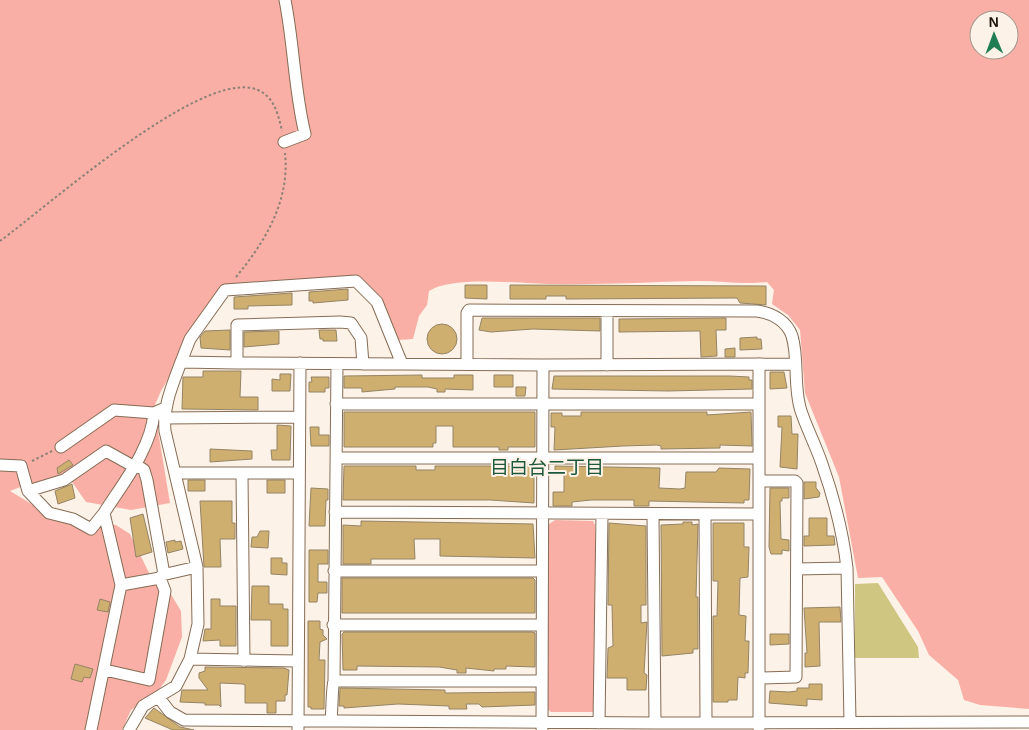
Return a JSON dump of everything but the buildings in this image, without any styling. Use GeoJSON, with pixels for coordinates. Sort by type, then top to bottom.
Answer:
{"type":"FeatureCollection","features":[{"type":"Feature","properties":{"kind":"street"},"geometry":{"type":"LineString","coordinates":[[284,142],[305,134],[295,86],[285,0]]}},
{"type":"Feature","properties":{"kind":"street"},"geometry":{"type":"LineString","coordinates":[[0,465],[21,466],[28,491],[49,513],[73,519],[91,529],[104,513],[134,465],[153,424],[161,413],[190,339],[225,290],[356,280],[376,302],[402,364]]}},
{"type":"Feature","properties":{"kind":"street"},"geometry":{"type":"LineString","coordinates":[[467,364],[467,313],[469,310],[770,312],[787,327],[792,337],[796,393],[822,464],[844,543],[847,568],[850,722]]}},
{"type":"Feature","properties":{"kind":"street"},"geometry":{"type":"LineString","coordinates":[[607,311],[607,365]]}},
{"type":"Feature","properties":{"kind":"street"},"geometry":{"type":"LineString","coordinates":[[237,363],[237,326],[340,322],[350,323],[361,338],[363,364]]}},
{"type":"Feature","properties":{"kind":"street"},"geometry":{"type":"LineString","coordinates":[[181,362],[542,365],[794,364]]}},
{"type":"Feature","properties":{"kind":"street"},"geometry":{"type":"LineString","coordinates":[[298,726],[300,363]]}},
{"type":"Feature","properties":{"kind":"street"},"geometry":{"type":"LineString","coordinates":[[331,721],[334,681],[333,625],[337,364]]}},
{"type":"Feature","properties":{"kind":"street"},"geometry":{"type":"LineString","coordinates":[[759,364],[759,726]]}},
{"type":"Feature","properties":{"kind":"street"},"geometry":{"type":"LineString","coordinates":[[542,365],[544,515],[541,625],[542,726]]}},
{"type":"Feature","properties":{"kind":"street"},"geometry":{"type":"LineString","coordinates":[[336,404],[543,406],[759,404]]}},
{"type":"Feature","properties":{"kind":"street"},"geometry":{"type":"LineString","coordinates":[[61,447],[114,410],[299,417]]}},
{"type":"Feature","properties":{"kind":"street"},"geometry":{"type":"LineString","coordinates":[[129,730],[138,711],[176,686],[190,659],[198,624],[197,567],[161,413]]}},
{"type":"Feature","properties":{"kind":"street"},"geometry":{"type":"LineString","coordinates":[[28,491],[64,480],[106,451],[144,470],[165,591],[149,680],[105,670]]}},
{"type":"Feature","properties":{"kind":"street"},"geometry":{"type":"LineString","coordinates":[[336,458],[759,458]]}},
{"type":"Feature","properties":{"kind":"street"},"geometry":{"type":"LineString","coordinates":[[175,474],[299,473]]}},
{"type":"Feature","properties":{"kind":"street"},"geometry":{"type":"LineString","coordinates":[[242,474],[244,660]]}},
{"type":"Feature","properties":{"kind":"street"},"geometry":{"type":"LineString","coordinates":[[759,481],[795,481],[796,483],[797,569],[796,676],[760,678]]}},
{"type":"Feature","properties":{"kind":"street"},"geometry":{"type":"LineString","coordinates":[[335,512],[544,515],[759,514]]}},
{"type":"Feature","properties":{"kind":"street"},"geometry":{"type":"LineString","coordinates":[[91,730],[105,670],[121,585],[104,513]]}},
{"type":"Feature","properties":{"kind":"street"},"geometry":{"type":"LineString","coordinates":[[599,723],[602,514]]}},
{"type":"Feature","properties":{"kind":"street"},"geometry":{"type":"LineString","coordinates":[[653,515],[655,723]]}},
{"type":"Feature","properties":{"kind":"street"},"geometry":{"type":"LineString","coordinates":[[704,515],[706,722]]}},
{"type":"Feature","properties":{"kind":"street"},"geometry":{"type":"LineString","coordinates":[[121,585],[197,567]]}},
{"type":"Feature","properties":{"kind":"street"},"geometry":{"type":"LineString","coordinates":[[797,569],[847,568]]}},
{"type":"Feature","properties":{"kind":"street"},"geometry":{"type":"LineString","coordinates":[[334,571],[542,571]]}},
{"type":"Feature","properties":{"kind":"street"},"geometry":{"type":"LineString","coordinates":[[333,625],[541,625]]}},
{"type":"Feature","properties":{"kind":"street"},"geometry":{"type":"LineString","coordinates":[[190,659],[298,660]]}},
{"type":"Feature","properties":{"kind":"street"},"geometry":{"type":"LineString","coordinates":[[334,681],[541,681]]}},
{"type":"Feature","properties":{"kind":"street"},"geometry":{"type":"LineString","coordinates":[[158,698],[170,712],[184,720],[298,726],[331,721],[542,726],[599,723],[706,722],[759,726],[850,722],[1003,726],[1029,722]]}},
{"type":"Feature","properties":{"kind":"path"},"geometry":{"type":"LineString","coordinates":[[0,241],[108,156],[157,123],[217,92],[235,88],[251,88],[262,92],[277,108],[284,142],[285,185],[273,222],[260,246],[225,290]]}},
{"type":"Feature","properties":{"kind":"path"},"geometry":{"type":"LineString","coordinates":[[21,466],[61,447]]}},
{"type":"Feature","properties":{"kind":"shaded area"},"geometry":{"type":"Polygon","coordinates":[[[0,0],[1029,0],[1029,709],[980,705],[964,700],[958,680],[929,655],[918,631],[882,577],[858,578],[839,477],[805,393],[800,330],[788,315],[772,304],[774,290],[767,282],[454,283],[429,291],[427,305],[419,316],[413,339],[397,340],[382,308],[352,281],[223,286],[161,391],[154,407],[170,503],[131,510],[86,502],[72,482],[28,484],[10,491],[38,508],[83,521],[116,525],[130,534],[150,575],[169,591],[181,611],[182,637],[166,680],[158,691],[131,710],[122,730],[0,730],[0,0]]]}},
{"type":"Feature","properties":{"kind":"shaded area"},"geometry":{"type":"Polygon","coordinates":[[[555,520],[593,521],[595,525],[595,709],[593,712],[551,712],[547,709],[549,524],[555,520]]]}},
{"type":"Feature","properties":{"kind":"shaded area"},"geometry":{"type":"Polygon","coordinates":[[[878,583],[918,647],[919,658],[855,658],[855,584],[878,583]]]}},
{"type":"Feature","properties":{"kind":"district","name":"目白台二丁目"},"geometry":{"type":"Point","coordinates":[547,467]}}]}
